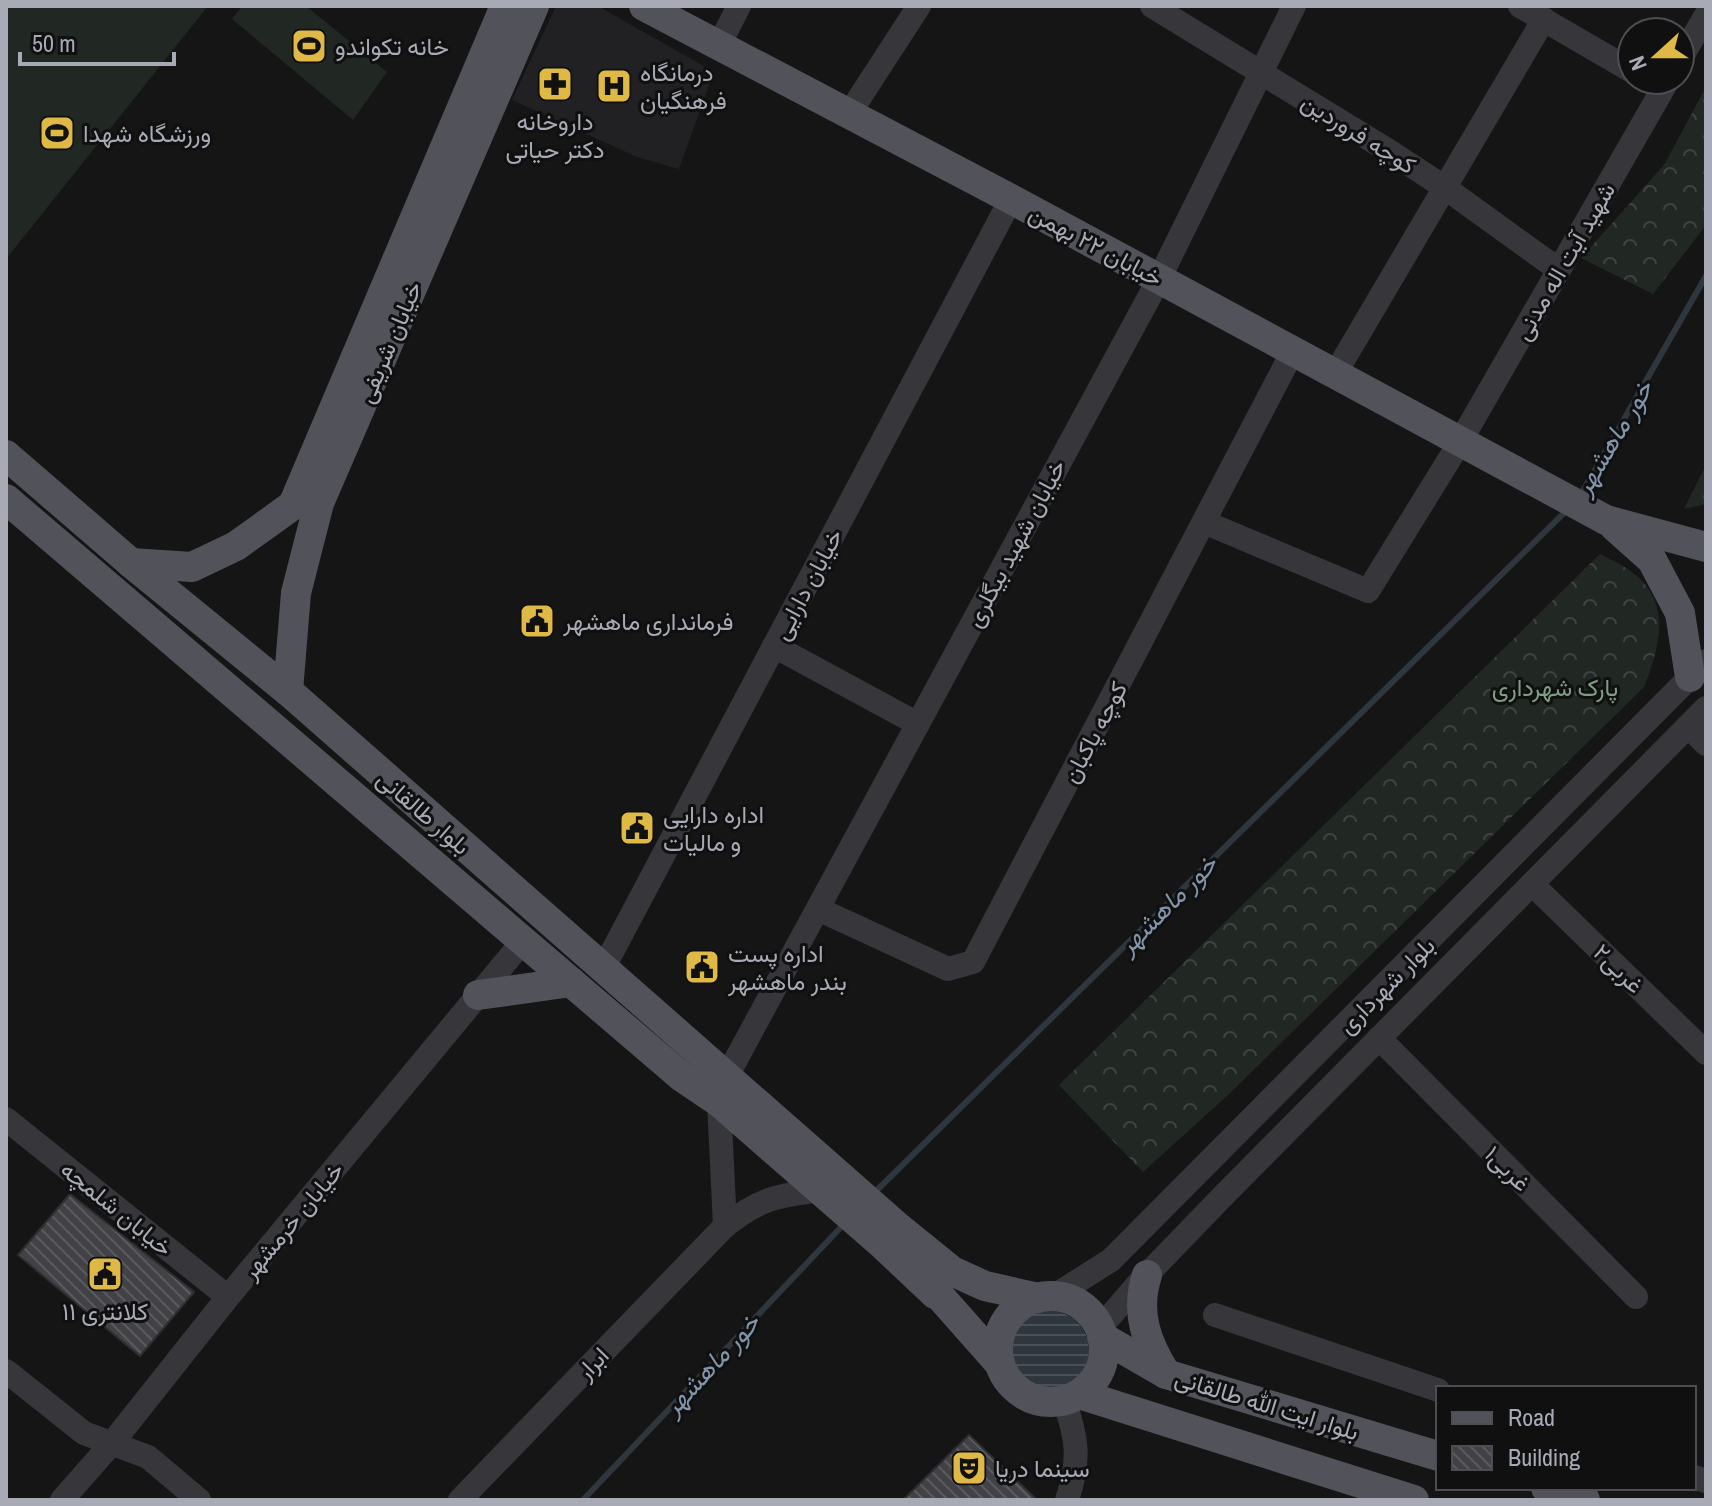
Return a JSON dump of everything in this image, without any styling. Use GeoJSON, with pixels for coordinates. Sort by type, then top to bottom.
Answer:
{"type":"FeatureCollection","features":[{"type":"Feature","properties":{"kind":"main road","name":"خیابان ۲۲ بهمن"},"geometry":{"type":"LineString","coordinates":[[644,6],[1011,199],[1606,520]]}},
{"type":"Feature","properties":{"kind":"main road","name":"خیابان شریفی"},"geometry":{"type":"LineString","coordinates":[[288,691],[296,593],[319,503],[377,339],[515,9]]}},
{"type":"Feature","properties":{"kind":"main road","name":"خیابان شریفی"},"geometry":{"type":"LineString","coordinates":[[131,563],[192,567],[236,546],[293,505],[377,339]]}},
{"type":"Feature","properties":{"kind":"main road","name":"بلوار طالقانی"},"geometry":{"type":"LineString","coordinates":[[6,455],[131,563],[288,691],[603,969],[723,1089],[827,1186],[891,1236]]}},
{"type":"Feature","properties":{"kind":"main road","name":"بلوار طالقانی"},"geometry":{"type":"LineString","coordinates":[[6,499],[682,1077],[723,1089]]}},
{"type":"Feature","properties":{"kind":"main road"},"geometry":{"type":"LineString","coordinates":[[1606,520],[1706,547]]}},
{"type":"Feature","properties":{"kind":"main road"},"geometry":{"type":"LineString","coordinates":[[1606,520],[1652,560],[1680,613],[1698,669]]}},
{"type":"Feature","properties":{"kind":"main road"},"geometry":{"type":"LineString","coordinates":[[478,995],[571,982]]}},
{"type":"Feature","properties":{"kind":"main road"},"geometry":{"type":"LineString","coordinates":[[891,1236],[985,1286],[1070,1300],[1085,1308],[1101,1332],[1104,1353],[1092,1384],[1072,1398],[1047,1403],[1031,1399],[1017,1390],[1006,1378],[999,1363],[935,1294],[891,1236]]}},
{"type":"Feature","properties":{"kind":"main road"},"geometry":{"type":"LineString","coordinates":[[1147,1275],[1141,1293],[1143,1320],[1150,1348],[1166,1374]]}},
{"type":"Feature","properties":{"kind":"main road"},"geometry":{"type":"LineString","coordinates":[[999,1363],[998,1346],[1010,1315],[1022,1304],[1046,1297]]}},
{"type":"Feature","properties":{"kind":"main road","name":"بلوار ایت الله طالقانی"},"geometry":{"type":"LineString","coordinates":[[1101,1332],[1166,1374],[1436,1455]]}},
{"type":"Feature","properties":{"kind":"main road","name":"بلوار ایت الله طالقانی"},"geometry":{"type":"LineString","coordinates":[[1072,1398],[1414,1500]]}},
{"type":"Feature","properties":{"kind":"main road"},"geometry":{"type":"LineString","coordinates":[[1552,1490],[1585,1500]]}},
{"type":"Feature","properties":{"kind":"street"},"geometry":{"type":"LineString","coordinates":[[719,45],[739,6]]}},
{"type":"Feature","properties":{"kind":"street"},"geometry":{"type":"LineString","coordinates":[[849,114],[919,6]]}},
{"type":"Feature","properties":{"kind":"street","name":"کوچه فروردین"},"geometry":{"type":"LineString","coordinates":[[1152,6],[1444,187],[1559,270]]}},
{"type":"Feature","properties":{"kind":"street","name":"خیابان شهید بیگلری"},"geometry":{"type":"LineString","coordinates":[[723,1089],[1159,279],[1294,6]]}},
{"type":"Feature","properties":{"kind":"street"},"geometry":{"type":"LineString","coordinates":[[1520,6],[1616,62]]}},
{"type":"Feature","properties":{"kind":"street"},"geometry":{"type":"LineString","coordinates":[[1335,374],[1544,19]]}},
{"type":"Feature","properties":{"kind":"street","name":"شهید آیت اله مدنی"},"geometry":{"type":"LineString","coordinates":[[1204,522],[1368,591],[1460,442],[1559,270],[1653,96]]}},
{"type":"Feature","properties":{"kind":"street","name":"خیابان دارایی"},"geometry":{"type":"LineString","coordinates":[[603,969],[1011,199]]}},
{"type":"Feature","properties":{"kind":"street","name":"کوچه پاکبان"},"geometry":{"type":"LineString","coordinates":[[818,909],[948,969],[973,962],[1293,351]]}},
{"type":"Feature","properties":{"kind":"street"},"geometry":{"type":"LineString","coordinates":[[774,646],[918,724]]}},
{"type":"Feature","properties":{"kind":"street","name":"بلوار شهرداری"},"geometry":{"type":"LineString","coordinates":[[1046,1297],[1111,1260],[1698,669]]}},
{"type":"Feature","properties":{"kind":"street","name":"بلوار شهرداری"},"geometry":{"type":"LineString","coordinates":[[1101,1332],[1147,1275],[1222,1197],[1706,708]]}},
{"type":"Feature","properties":{"kind":"street"},"geometry":{"type":"LineString","coordinates":[[1688,726],[1706,744]]}},
{"type":"Feature","properties":{"kind":"street","name":"۲غربی"},"geometry":{"type":"LineString","coordinates":[[1532,884],[1706,1053]]}},
{"type":"Feature","properties":{"kind":"street","name":"خیابان خرمشهر"},"geometry":{"type":"LineString","coordinates":[[62,1500],[113,1442],[228,1297],[523,941]]}},
{"type":"Feature","properties":{"kind":"street","name":"۱غربی"},"geometry":{"type":"LineString","coordinates":[[1379,1038],[1636,1297]]}},
{"type":"Feature","properties":{"kind":"street"},"geometry":{"type":"LineString","coordinates":[[723,1089],[725,1226]]}},
{"type":"Feature","properties":{"kind":"street","name":"خیابان شلمچه"},"geometry":{"type":"LineString","coordinates":[[6,1119],[228,1297]]}},
{"type":"Feature","properties":{"kind":"street"},"geometry":{"type":"LineString","coordinates":[[1199,1174],[1222,1197]]}},
{"type":"Feature","properties":{"kind":"street","name":"ابرار"},"geometry":{"type":"LineString","coordinates":[[460,1500],[725,1226],[748,1207],[772,1197],[827,1186]]}},
{"type":"Feature","properties":{"kind":"street"},"geometry":{"type":"LineString","coordinates":[[1215,1315],[1436,1389]]}},
{"type":"Feature","properties":{"kind":"street"},"geometry":{"type":"LineString","coordinates":[[6,1371],[84,1433],[148,1457],[199,1500]]}},
{"type":"Feature","properties":{"kind":"street"},"geometry":{"type":"LineString","coordinates":[[1067,1500],[1077,1467],[1072,1398]]}},
{"type":"Feature","properties":{"kind":"shaded area","name":"درمانگاه فرهنگیان"},"geometry":{"type":"Polygon","coordinates":[[[556,6],[598,6],[714,72],[679,169],[637,157],[512,100],[556,6]]]}},
{"type":"Feature","properties":{"kind":"shaded area"},"geometry":{"type":"Polygon","coordinates":[[[1050,1311],[1065,1314],[1078,1322],[1086,1335],[1089,1350],[1086,1365],[1078,1378],[1065,1386],[1050,1389],[1035,1386],[1022,1378],[1014,1365],[1011,1350],[1014,1335],[1022,1322],[1035,1314],[1050,1311]]]}},
{"type":"Feature","properties":{"kind":"green space","name":"ورزشگاه شهدا"},"geometry":{"type":"Polygon","coordinates":[[[6,6],[208,6],[6,259],[6,6]]]}},
{"type":"Feature","properties":{"kind":"green space","name":"خانه تکواندو"},"geometry":{"type":"Polygon","coordinates":[[[242,6],[306,6],[387,72],[353,120],[232,19],[242,6]]]}},
{"type":"Feature","properties":{"kind":"green space"},"geometry":{"type":"Polygon","coordinates":[[[1706,87],[1706,225],[1653,294],[1581,258],[1664,165],[1706,87]]]}},
{"type":"Feature","properties":{"kind":"green space"},"geometry":{"type":"Polygon","coordinates":[[[1706,465],[1706,504],[1684,509],[1706,465]]]}},
{"type":"Feature","properties":{"kind":"green space","name":"پارک شهرداری"},"geometry":{"type":"Polygon","coordinates":[[[1600,554],[1633,573],[1654,598],[1658,612],[1658,642],[1644,687],[1229,1094],[1143,1172],[1059,1085],[1600,554]]]}},
{"type":"Feature","properties":{"kind":"building","name":"کلانتری ۱۱"},"geometry":{"type":"Polygon","coordinates":[[[70,1194],[194,1292],[140,1356],[18,1255],[70,1194]]]}},
{"type":"Feature","properties":{"kind":"building","name":"سینما دریا"},"geometry":{"type":"Polygon","coordinates":[[[969,1435],[1037,1500],[903,1500],[969,1435]]]}},
{"type":"Feature","properties":{"kind":"waterway","name":"خور ماهشهر"},"geometry":{"type":"LineString","coordinates":[[1580,496],[1706,276]]}},
{"type":"Feature","properties":{"kind":"waterway","name":"خور ماهشهر"},"geometry":{"type":"LineString","coordinates":[[874,1193],[1567,510]]}},
{"type":"Feature","properties":{"kind":"waterway","name":"خور ماهشهر"},"geometry":{"type":"LineString","coordinates":[[583,1500],[844,1224]]}},
{"type":"Feature","properties":{"kind":"place","name":"خانه تکواندو"},"geometry":{"type":"Point","coordinates":[309,46]}},
{"type":"Feature","properties":{"kind":"place","name":"داروخانه دکتر حیاتی"},"geometry":{"type":"Point","coordinates":[555,84]}},
{"type":"Feature","properties":{"kind":"place","name":"درمانگاه فرهنگیان"},"geometry":{"type":"Point","coordinates":[614,86]}},
{"type":"Feature","properties":{"kind":"place","name":"ورزشگاه شهدا"},"geometry":{"type":"Point","coordinates":[57,133]}},
{"type":"Feature","properties":{"kind":"place","name":"فرمانداری ماهشهر"},"geometry":{"type":"Point","coordinates":[537,621]}},
{"type":"Feature","properties":{"kind":"place","name":"اداره دارایی و مالیات"},"geometry":{"type":"Point","coordinates":[637,828]}},
{"type":"Feature","properties":{"kind":"place","name":"اداره پست بندر ماهشهر"},"geometry":{"type":"Point","coordinates":[702,967]}},
{"type":"Feature","properties":{"kind":"place","name":"کلانتری ۱۱"},"geometry":{"type":"Point","coordinates":[105,1274]}},
{"type":"Feature","properties":{"kind":"place","name":"سینما دریا"},"geometry":{"type":"Point","coordinates":[969,1468]}}]}
